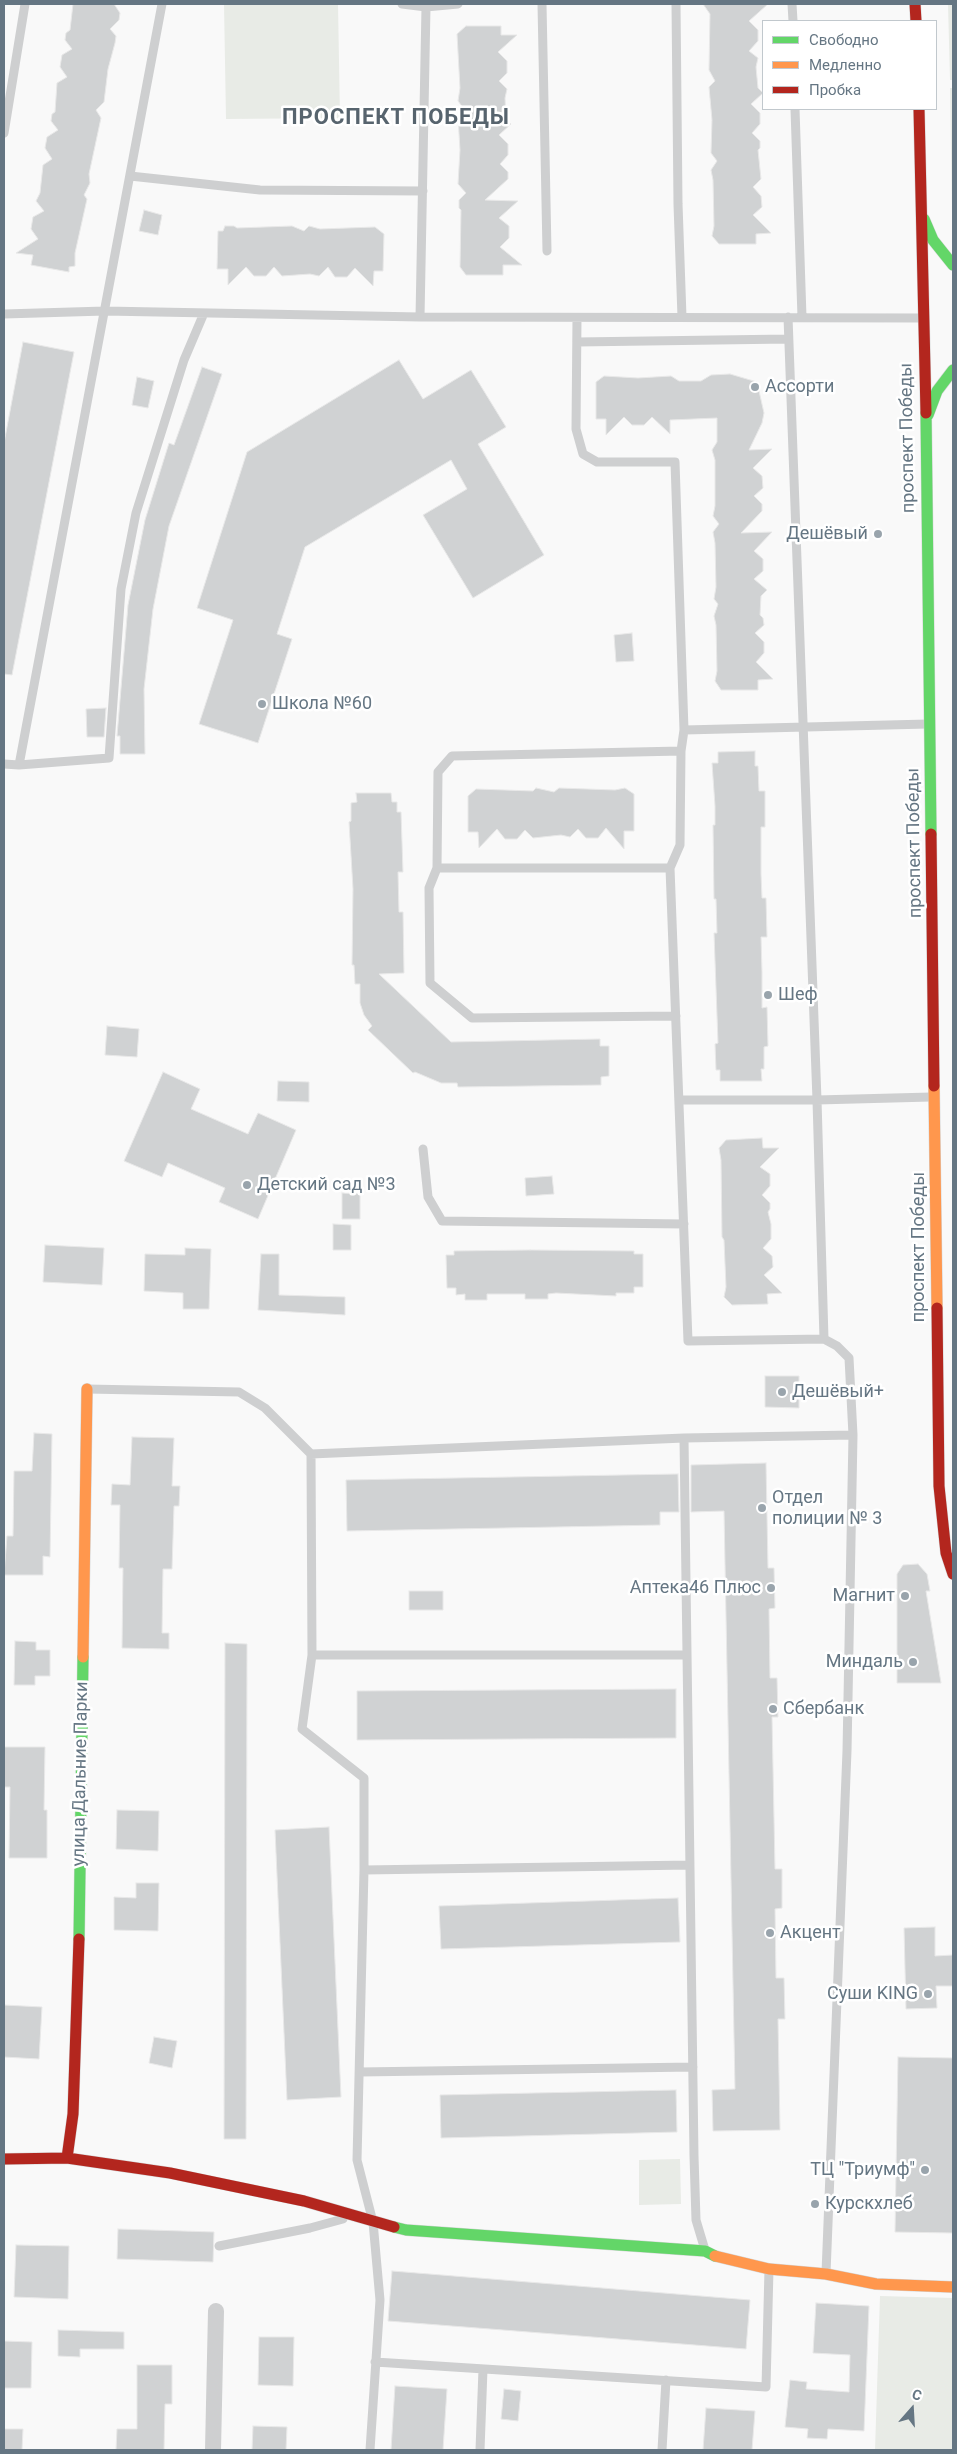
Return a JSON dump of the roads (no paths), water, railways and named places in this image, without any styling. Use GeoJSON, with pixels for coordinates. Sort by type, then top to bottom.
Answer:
{"type":"FeatureCollection","features":[{"type":"Feature","properties":{"kind":"street"},"geometry":{"type":"LineString","coordinates":[[915,4],[916,20]]}},
{"type":"Feature","properties":{"kind":"street","name":"проспект Победы"},"geometry":{"type":"LineString","coordinates":[[919,110],[926,422],[936,1097],[939,1486],[946,1553],[953,1574]]}},
{"type":"Feature","properties":{"kind":"street"},"geometry":{"type":"LineString","coordinates":[[921,209],[933,240],[953,265]]}},
{"type":"Feature","properties":{"kind":"street"},"geometry":{"type":"LineString","coordinates":[[926,422],[938,391],[953,370]]}},
{"type":"Feature","properties":{"kind":"street","name":"улица Дальние Парки"},"geometry":{"type":"LineString","coordinates":[[67,2158],[73,2114],[79,1927],[87,1389]]}},
{"type":"Feature","properties":{"kind":"street"},"geometry":{"type":"LineString","coordinates":[[946,1553],[953,1569]]}},
{"type":"Feature","properties":{"kind":"street"},"geometry":{"type":"LineString","coordinates":[[4,2159],[67,2158],[105,2162],[304,2201],[406,2230],[705,2250],[721,2259],[769,2269],[826,2274],[876,2284],[953,2288]]}},
{"type":"Feature","properties":{"kind":"street"},"geometry":{"type":"LineString","coordinates":[[213,2450],[216,2311]]}},
{"type":"Feature","properties":{"kind":"lane"},"geometry":{"type":"LineString","coordinates":[[4,133],[25,4]]}},
{"type":"Feature","properties":{"kind":"lane"},"geometry":{"type":"LineString","coordinates":[[19,765],[162,4]]}},
{"type":"Feature","properties":{"kind":"lane"},"geometry":{"type":"LineString","coordinates":[[402,4],[426,7],[458,4]]}},
{"type":"Feature","properties":{"kind":"lane"},"geometry":{"type":"LineString","coordinates":[[542,4],[547,252]]}},
{"type":"Feature","properties":{"kind":"lane"},"geometry":{"type":"LineString","coordinates":[[676,4],[678,204],[682,317]]}},
{"type":"Feature","properties":{"kind":"lane"},"geometry":{"type":"LineString","coordinates":[[792,4],[792,20]]}},
{"type":"Feature","properties":{"kind":"lane"},"geometry":{"type":"LineString","coordinates":[[420,317],[426,7]]}},
{"type":"Feature","properties":{"kind":"lane"},"geometry":{"type":"LineString","coordinates":[[795,110],[802,317]]}},
{"type":"Feature","properties":{"kind":"lane"},"geometry":{"type":"LineString","coordinates":[[130,176],[260,190],[422,191]]}},
{"type":"Feature","properties":{"kind":"lane"},"geometry":{"type":"LineString","coordinates":[[4,314],[104,311],[420,317],[923,318]]}},
{"type":"Feature","properties":{"kind":"lane"},"geometry":{"type":"LineString","coordinates":[[4,764],[19,765],[109,758],[121,590],[136,513],[184,360],[204,313]]}},
{"type":"Feature","properties":{"kind":"lane"},"geometry":{"type":"LineString","coordinates":[[788,317],[824,1339]]}},
{"type":"Feature","properties":{"kind":"lane"},"geometry":{"type":"LineString","coordinates":[[577,318],[576,429],[583,454],[597,462],[675,462],[684,730],[681,751],[680,845],[670,868],[688,1341],[824,1339],[837,1346],[849,1358],[854,1435],[847,1751],[826,2274]]}},
{"type":"Feature","properties":{"kind":"lane"},"geometry":{"type":"LineString","coordinates":[[576,342],[788,338]]}},
{"type":"Feature","properties":{"kind":"lane"},"geometry":{"type":"LineString","coordinates":[[684,730],[930,724]]}},
{"type":"Feature","properties":{"kind":"lane"},"geometry":{"type":"LineString","coordinates":[[676,1016],[472,1018],[430,983],[429,888],[438,868],[438,772],[452,756],[681,751]]}},
{"type":"Feature","properties":{"kind":"lane"},"geometry":{"type":"LineString","coordinates":[[438,868],[670,868]]}},
{"type":"Feature","properties":{"kind":"lane"},"geometry":{"type":"LineString","coordinates":[[679,1100],[817,1100],[936,1097]]}},
{"type":"Feature","properties":{"kind":"lane"},"geometry":{"type":"LineString","coordinates":[[423,1150],[428,1197],[442,1221],[684,1224]]}},
{"type":"Feature","properties":{"kind":"lane"},"geometry":{"type":"LineString","coordinates":[[87,1389],[239,1392],[265,1408],[311,1454],[312,1655],[302,1729],[364,1778],[364,1870],[357,2160],[373,2222],[380,2300],[370,2450]]}},
{"type":"Feature","properties":{"kind":"lane"},"geometry":{"type":"LineString","coordinates":[[311,1454],[684,1438],[854,1435]]}},
{"type":"Feature","properties":{"kind":"lane"},"geometry":{"type":"LineString","coordinates":[[684,1438],[696,2220],[705,2250]]}},
{"type":"Feature","properties":{"kind":"lane"},"geometry":{"type":"LineString","coordinates":[[312,1655],[687,1655]]}},
{"type":"Feature","properties":{"kind":"lane"},"geometry":{"type":"LineString","coordinates":[[364,1870],[690,1865]]}},
{"type":"Feature","properties":{"kind":"lane"},"geometry":{"type":"LineString","coordinates":[[360,2072],[693,2067]]}},
{"type":"Feature","properties":{"kind":"lane"},"geometry":{"type":"LineString","coordinates":[[219,2246],[310,2228],[353,2216]]}},
{"type":"Feature","properties":{"kind":"lane"},"geometry":{"type":"LineString","coordinates":[[375,2362],[766,2387],[769,2269]]}},
{"type":"Feature","properties":{"kind":"lane"},"geometry":{"type":"LineString","coordinates":[[480,2450],[483,2369]]}},
{"type":"Feature","properties":{"kind":"lane"},"geometry":{"type":"LineString","coordinates":[[662,2450],[666,2380]]}},
{"type":"Feature","properties":{"kind":"place","name":"Ассорти"},"geometry":{"type":"Point","coordinates":[755,387]}},
{"type":"Feature","properties":{"kind":"place","name":"Дешёвый"},"geometry":{"type":"Point","coordinates":[878,534]}},
{"type":"Feature","properties":{"kind":"place","name":"Школа №60"},"geometry":{"type":"Point","coordinates":[262,704]}},
{"type":"Feature","properties":{"kind":"place","name":"Шеф"},"geometry":{"type":"Point","coordinates":[768,995]}},
{"type":"Feature","properties":{"kind":"place","name":"Детский сад №3"},"geometry":{"type":"Point","coordinates":[247,1185]}},
{"type":"Feature","properties":{"kind":"place","name":"Дешёвый+"},"geometry":{"type":"Point","coordinates":[782,1392]}},
{"type":"Feature","properties":{"kind":"place","name":"Отдел полиции № 3"},"geometry":{"type":"Point","coordinates":[762,1508]}},
{"type":"Feature","properties":{"kind":"place","name":"Аптека46 Плюс"},"geometry":{"type":"Point","coordinates":[771,1588]}},
{"type":"Feature","properties":{"kind":"place","name":"Магнит"},"geometry":{"type":"Point","coordinates":[905,1596]}},
{"type":"Feature","properties":{"kind":"place","name":"Миндаль"},"geometry":{"type":"Point","coordinates":[913,1662]}},
{"type":"Feature","properties":{"kind":"place","name":"Сбербанк"},"geometry":{"type":"Point","coordinates":[773,1709]}},
{"type":"Feature","properties":{"kind":"place","name":"Акцент"},"geometry":{"type":"Point","coordinates":[770,1933]}},
{"type":"Feature","properties":{"kind":"place","name":"Суши KING"},"geometry":{"type":"Point","coordinates":[928,1994]}},
{"type":"Feature","properties":{"kind":"place","name":"ТЦ \"Триумф\""},"geometry":{"type":"Point","coordinates":[925,2170]}},
{"type":"Feature","properties":{"kind":"place","name":"Курскхлеб"},"geometry":{"type":"Point","coordinates":[815,2204]}},
{"type":"Feature","properties":{"kind":"district","name":"ПРОСПЕКТ ПОБЕДЫ"},"geometry":{"type":"Point","coordinates":[396,118]}}]}
